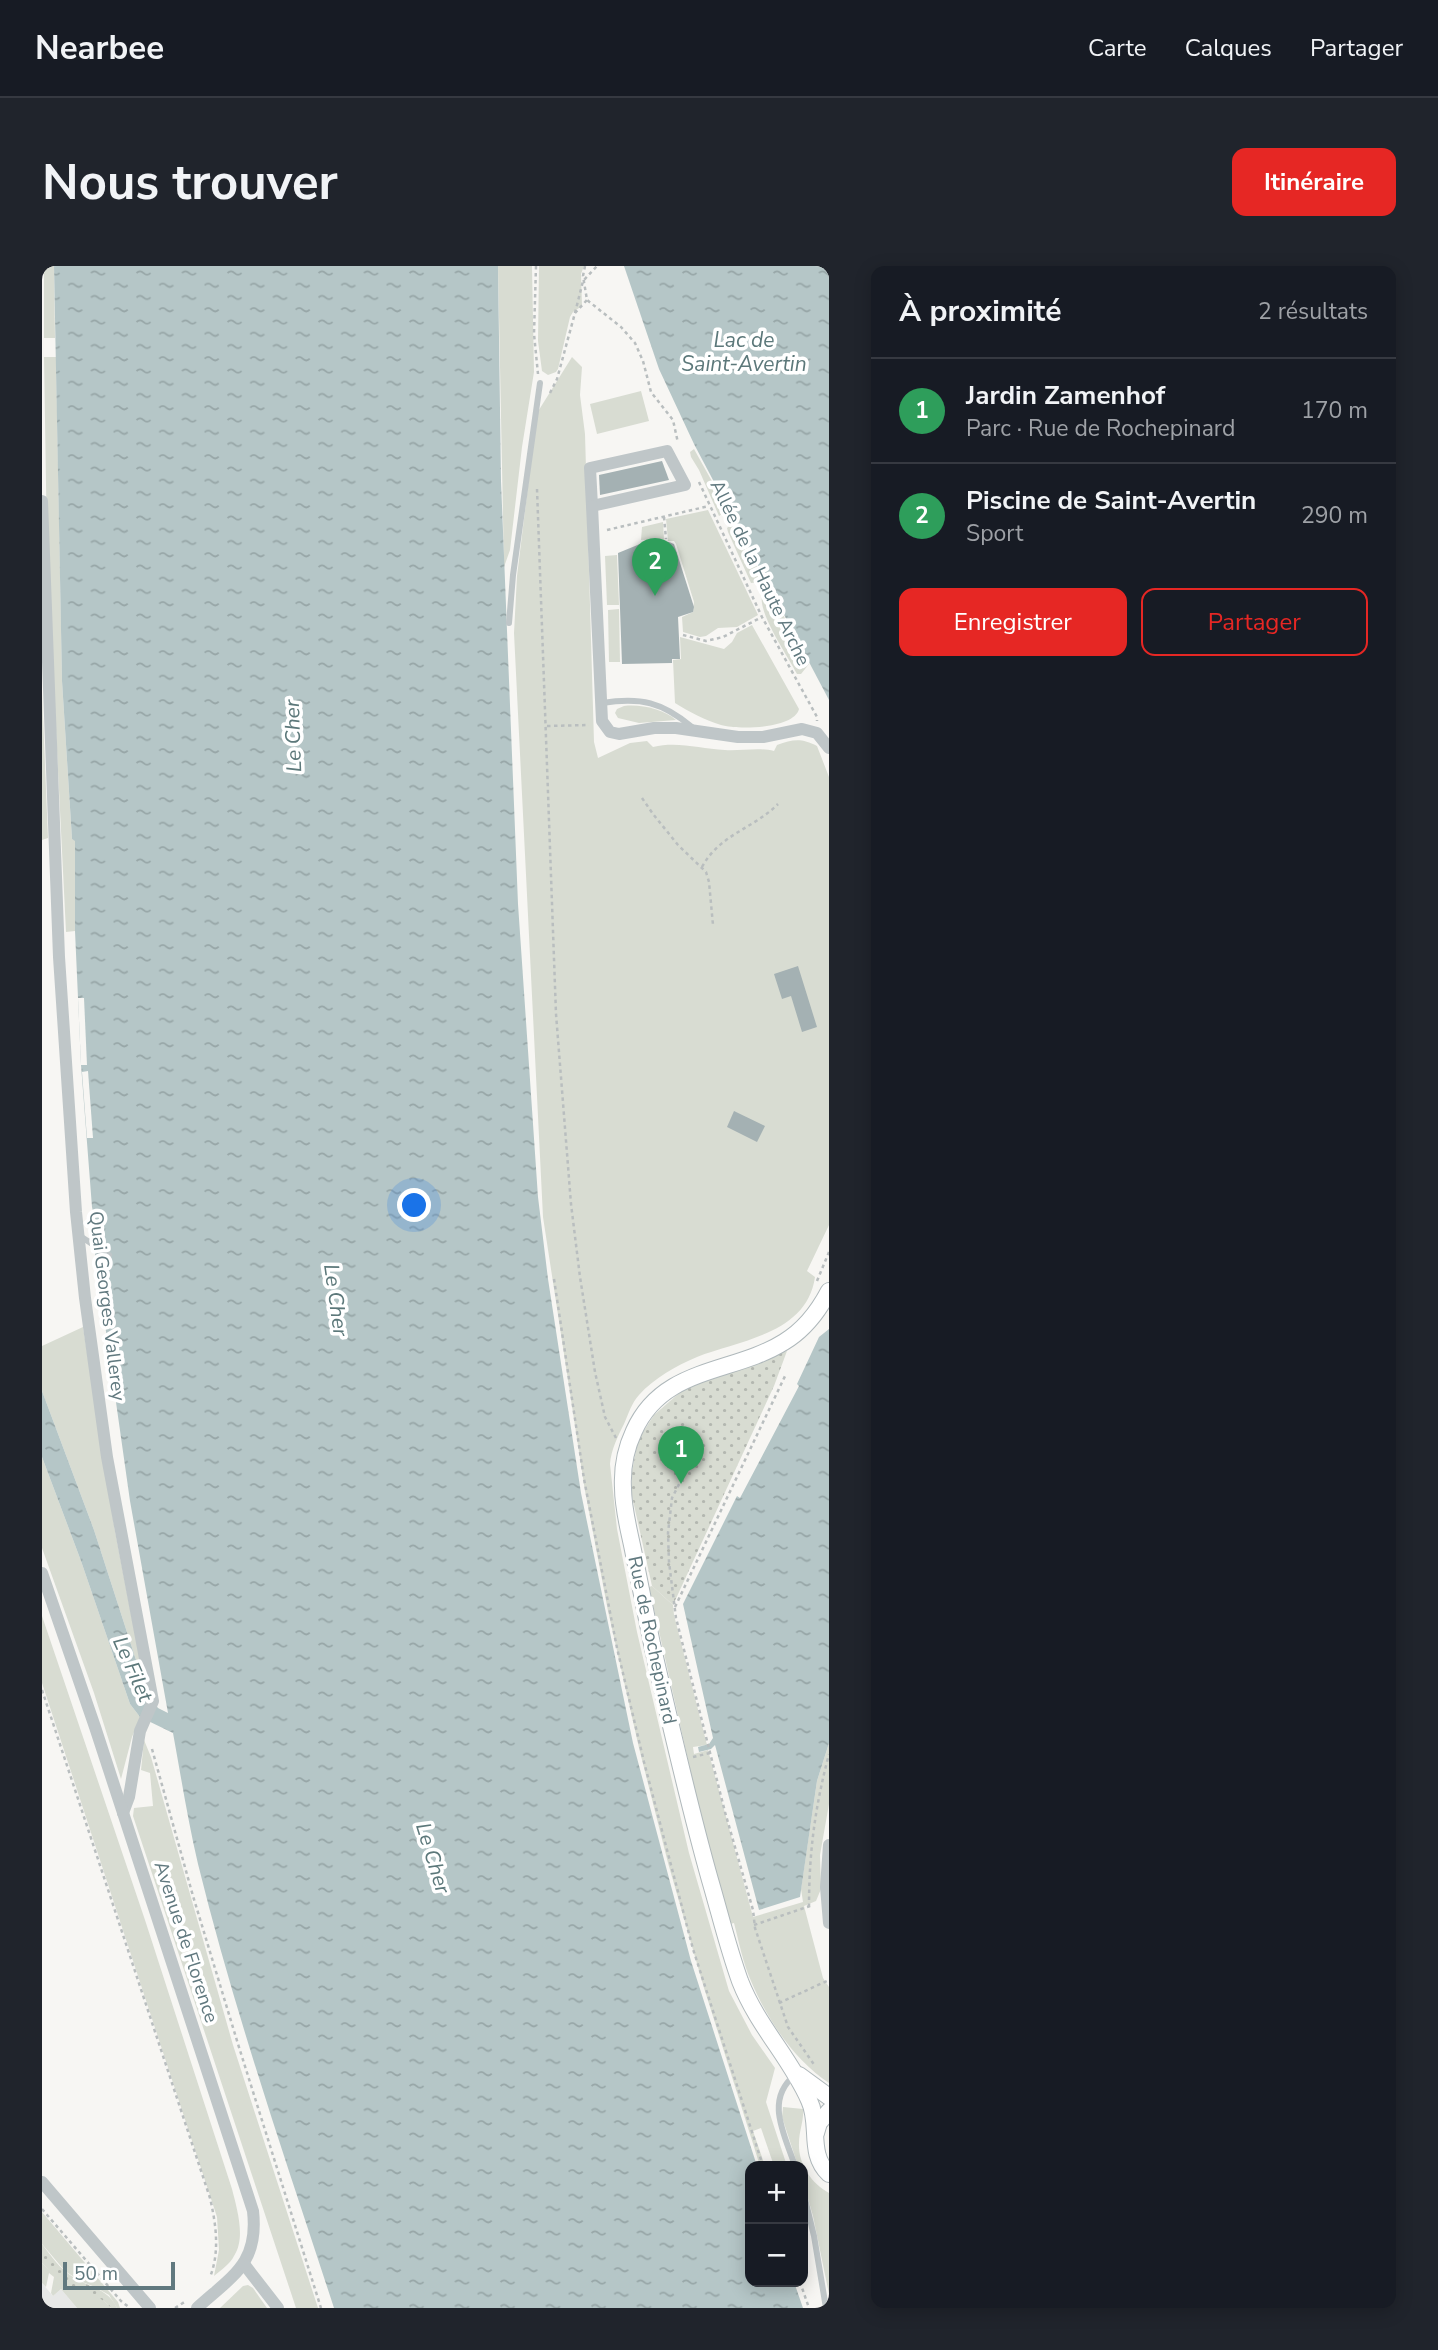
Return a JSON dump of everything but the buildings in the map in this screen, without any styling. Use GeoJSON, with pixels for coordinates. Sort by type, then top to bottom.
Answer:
{"type":"FeatureCollection","features":[{"type":"Feature","properties":{"kind":"street"},"geometry":{"type":"LineString","coordinates":[[593,506],[685,485],[667,451],[590,468],[602,721],[610,732],[619,734],[653,728],[762,737],[802,729],[817,733],[829,748]]}},
{"type":"Feature","properties":{"kind":"street","name":"Quai Georges Vallerey"},"geometry":{"type":"LineString","coordinates":[[42,501],[59,957],[78,1235],[107,1457],[153,1701],[140,1731],[129,1797],[123,1813]]}},
{"type":"Feature","properties":{"kind":"street","name":"Rue de Rochepinard"},"geometry":{"type":"LineString","coordinates":[[829,1291],[805,1325],[783,1343],[682,1381],[657,1400],[639,1422],[630,1441],[623,1488],[629,1531],[664,1698],[728,1944],[756,2016],[797,2074],[814,2113],[817,2156],[829,2174]]}},
{"type":"Feature","properties":{"kind":"street","name":"Avenue de Florence"},"geometry":{"type":"LineString","coordinates":[[42,1573],[253,2211],[254,2241],[244,2264]]}},
{"type":"Feature","properties":{"kind":"street"},"geometry":{"type":"LineString","coordinates":[[829,1844],[826,1887],[829,1923]]}},
{"type":"Feature","properties":{"kind":"street","name":"Rue de Rochepinard"},"geometry":{"type":"LineString","coordinates":[[797,2074],[829,2097]]}},
{"type":"Feature","properties":{"kind":"street"},"geometry":{"type":"LineString","coordinates":[[815,2135],[819,2123],[829,2111]]}},
{"type":"Feature","properties":{"kind":"street"},"geometry":{"type":"LineString","coordinates":[[42,2182],[150,2308]]}},
{"type":"Feature","properties":{"kind":"street"},"geometry":{"type":"LineString","coordinates":[[197,2308],[244,2264],[278,2308]]}},
{"type":"Feature","properties":{"kind":"lane"},"geometry":{"type":"LineString","coordinates":[[509,623],[513,575],[540,383]]}},
{"type":"Feature","properties":{"kind":"lane"},"geometry":{"type":"LineString","coordinates":[[602,703],[625,700],[651,703],[673,712],[696,730]]}},
{"type":"Feature","properties":{"kind":"lane"},"geometry":{"type":"LineString","coordinates":[[78,1235],[109,1255]]}},
{"type":"Feature","properties":{"kind":"lane"},"geometry":{"type":"LineString","coordinates":[[793,2161],[777,2107],[784,2086],[797,2074]]}},
{"type":"Feature","properties":{"kind":"lane"},"geometry":{"type":"LineString","coordinates":[[808,2212],[826,2308]]}},
{"type":"Feature","properties":{"kind":"path"},"geometry":{"type":"LineString","coordinates":[[536,266],[534,334],[540,383]]}},
{"type":"Feature","properties":{"kind":"path"},"geometry":{"type":"LineString","coordinates":[[549,395],[557,379],[585,266]]}},
{"type":"Feature","properties":{"kind":"path"},"geometry":{"type":"LineString","coordinates":[[583,281],[597,266]]}},
{"type":"Feature","properties":{"kind":"path"},"geometry":{"type":"LineString","coordinates":[[583,281],[587,300],[621,327],[635,343],[651,392],[673,420],[675,435],[684,452]]}},
{"type":"Feature","properties":{"kind":"path"},"geometry":{"type":"LineString","coordinates":[[575,313],[587,300]]}},
{"type":"Feature","properties":{"kind":"path","name":"Allée de la Haute Arche"},"geometry":{"type":"LineString","coordinates":[[699,482],[762,617],[817,717],[817,724]]}},
{"type":"Feature","properties":{"kind":"path"},"geometry":{"type":"LineString","coordinates":[[537,483],[556,1014],[571,1205],[595,1372],[606,1417],[616,1439]]}},
{"type":"Feature","properties":{"kind":"path"},"geometry":{"type":"LineString","coordinates":[[594,533],[709,506]]}},
{"type":"Feature","properties":{"kind":"path"},"geometry":{"type":"LineString","coordinates":[[664,517],[666,539]]}},
{"type":"Feature","properties":{"kind":"path"},"geometry":{"type":"LineString","coordinates":[[683,635],[706,640],[723,637],[762,617]]}},
{"type":"Feature","properties":{"kind":"path"},"geometry":{"type":"LineString","coordinates":[[545,726],[582,725]]}},
{"type":"Feature","properties":{"kind":"path"},"geometry":{"type":"LineString","coordinates":[[642,798],[678,845],[706,872],[713,925]]}},
{"type":"Feature","properties":{"kind":"path"},"geometry":{"type":"LineString","coordinates":[[702,867],[709,855],[734,833],[754,823],[778,804]]}},
{"type":"Feature","properties":{"kind":"path"},"geometry":{"type":"LineString","coordinates":[[554,1279],[584,1479],[617,1648],[693,1948],[761,2161]]}},
{"type":"Feature","properties":{"kind":"path"},"geometry":{"type":"LineString","coordinates":[[675,1607],[786,1374]]}},
{"type":"Feature","properties":{"kind":"path"},"geometry":{"type":"LineString","coordinates":[[695,1453],[672,1498],[668,1533],[676,1618],[753,1910],[754,1925],[788,2027],[818,2070]]}},
{"type":"Feature","properties":{"kind":"path"},"geometry":{"type":"LineString","coordinates":[[42,1690],[210,2198],[215,2220],[216,2245],[214,2264],[208,2281]]}},
{"type":"Feature","properties":{"kind":"path"},"geometry":{"type":"LineString","coordinates":[[140,1731],[150,1741],[234,2032],[321,2308]]}},
{"type":"Feature","properties":{"kind":"path"},"geometry":{"type":"LineString","coordinates":[[693,1757],[710,1751]]}},
{"type":"Feature","properties":{"kind":"path"},"geometry":{"type":"LineString","coordinates":[[754,1925],[809,1907],[811,1847],[817,1800],[829,1754]]}},
{"type":"Feature","properties":{"kind":"path"},"geometry":{"type":"LineString","coordinates":[[779,2003],[829,1980]]}},
{"type":"Feature","properties":{"kind":"path"},"geometry":{"type":"LineString","coordinates":[[42,2209],[130,2308]]}},
{"type":"Feature","properties":{"kind":"path"},"geometry":{"type":"LineString","coordinates":[[802,2287],[809,2308]]}},
{"type":"Feature","properties":{"kind":"shaded area"},"geometry":{"type":"Polygon","coordinates":[[[44,266],[54,266],[55,338],[44,338],[44,266]]]}},
{"type":"Feature","properties":{"kind":"shaded area"},"geometry":{"type":"Polygon","coordinates":[[[498,266],[532,266],[534,372],[510,550],[504,567],[498,266]]]}},
{"type":"Feature","properties":{"kind":"shaded area"},"geometry":{"type":"Polygon","coordinates":[[[539,266],[584,266],[581,274],[582,306],[570,317],[558,369],[548,375],[542,371],[538,341],[539,266]]]}},
{"type":"Feature","properties":{"kind":"shaded area"},"geometry":{"type":"Polygon","coordinates":[[[44,357],[56,357],[62,681],[72,839],[75,840],[75,931],[66,932],[47,547],[44,357]]]}},
{"type":"Feature","properties":{"kind":"shaded area"},"geometry":{"type":"Polygon","coordinates":[[[572,357],[582,367],[580,395],[585,434],[594,742],[598,758],[630,743],[647,741],[653,747],[680,745],[725,750],[774,751],[777,745],[802,741],[817,746],[829,777],[829,1225],[807,1271],[815,1277],[809,1296],[799,1311],[769,1332],[697,1357],[673,1368],[651,1383],[632,1405],[615,1443],[610,1464],[617,1529],[637,1632],[689,1853],[729,1991],[752,2035],[775,2068],[766,2102],[785,2161],[772,2161],[761,2128],[753,2131],[763,2161],[758,2161],[668,1863],[608,1611],[585,1491],[543,1217],[514,633],[517,576],[537,413],[572,357]]]}},
{"type":"Feature","properties":{"kind":"shaded area"},"geometry":{"type":"Polygon","coordinates":[[[641,391],[649,421],[597,434],[590,404],[641,391]]]}},
{"type":"Feature","properties":{"kind":"shaded area"},"geometry":{"type":"Polygon","coordinates":[[[694,449],[728,510],[719,516],[691,457],[690,452],[694,449]]]}},
{"type":"Feature","properties":{"kind":"shaded area"},"geometry":{"type":"Polygon","coordinates":[[[708,510],[758,615],[737,627],[718,628],[700,637],[683,632],[682,617],[693,612],[694,602],[676,544],[674,541],[668,541],[666,519],[708,510]]]}},
{"type":"Feature","properties":{"kind":"shaded area"},"geometry":{"type":"Polygon","coordinates":[[[663,522],[664,539],[641,540],[642,527],[663,522]]]}},
{"type":"Feature","properties":{"kind":"shaded area"},"geometry":{"type":"Polygon","coordinates":[[[734,522],[763,577],[759,582],[751,583],[728,532],[727,528],[734,522]]]}},
{"type":"Feature","properties":{"kind":"shaded area"},"geometry":{"type":"Polygon","coordinates":[[[617,555],[619,605],[607,605],[605,556],[617,555]]]}},
{"type":"Feature","properties":{"kind":"shaded area"},"geometry":{"type":"Polygon","coordinates":[[[771,592],[809,664],[801,674],[797,674],[765,613],[762,595],[771,592]]]}},
{"type":"Feature","properties":{"kind":"shaded area"},"geometry":{"type":"Polygon","coordinates":[[[619,609],[620,662],[609,662],[608,610],[619,609]]]}},
{"type":"Feature","properties":{"kind":"shaded area"},"geometry":{"type":"Polygon","coordinates":[[[752,625],[799,709],[795,716],[777,724],[729,727],[691,713],[675,703],[673,660],[681,659],[680,637],[724,649],[737,633],[752,625]]]}},
{"type":"Feature","properties":{"kind":"shaded area"},"geometry":{"type":"Polygon","coordinates":[[[42,692],[48,838],[42,840],[42,692]]]}},
{"type":"Feature","properties":{"kind":"shaded area"},"geometry":{"type":"Polygon","coordinates":[[[624,706],[652,708],[676,720],[639,723],[618,718],[615,713],[617,709],[624,706]]]}},
{"type":"Feature","properties":{"kind":"shaded area"},"geometry":{"type":"Polygon","coordinates":[[[83,1327],[115,1531],[146,1691],[94,1530],[42,1391],[42,1346],[83,1327]]]}},
{"type":"Feature","properties":{"kind":"shaded area"},"geometry":{"type":"Polygon","coordinates":[[[787,1351],[774,1386],[673,1605],[652,1586],[632,1496],[632,1472],[638,1440],[654,1415],[685,1388],[787,1351]]]}},
{"type":"Feature","properties":{"kind":"shaded area"},"geometry":{"type":"Polygon","coordinates":[[[42,1457],[130,1704],[140,1717],[121,1779],[94,1693],[42,1548],[42,1457]]]}},
{"type":"Feature","properties":{"kind":"shaded area"},"geometry":{"type":"Polygon","coordinates":[[[652,1586],[673,1605],[707,1745],[693,1747],[694,1754],[708,1750],[753,1917],[803,1902],[801,1889],[817,1781],[829,1743],[829,1804],[820,1855],[821,1889],[816,1901],[804,1906],[823,1978],[829,1987],[829,2083],[804,2063],[773,2024],[748,1974],[734,1923],[730,1924],[698,1804],[649,1587],[652,1586]]]}},
{"type":"Feature","properties":{"kind":"shaded area"},"geometry":{"type":"Polygon","coordinates":[[[42,1616],[232,2189],[240,2232],[238,2249],[225,2267],[214,2276],[219,2250],[217,2217],[42,1683],[42,1616]]]}},
{"type":"Feature","properties":{"kind":"shaded area"},"geometry":{"type":"Polygon","coordinates":[[[144,1740],[233,2045],[318,2308],[296,2308],[133,1816],[134,1808],[153,1806],[150,1773],[141,1770],[144,1740]]]}},
{"type":"Feature","properties":{"kind":"shaded area"},"geometry":{"type":"Polygon","coordinates":[[[783,2107],[803,2109],[799,2143],[802,2161],[796,2161],[782,2117],[783,2107]]]}},
{"type":"Feature","properties":{"kind":"shaded area"},"geometry":{"type":"Polygon","coordinates":[[[808,2173],[829,2193],[829,2294],[808,2198],[808,2173]]]}},
{"type":"Feature","properties":{"kind":"shaded area"},"geometry":{"type":"Polygon","coordinates":[[[42,2212],[118,2302],[120,2308],[117,2308],[109,2295],[65,2271],[42,2244],[42,2212]]]}},
{"type":"Feature","properties":{"kind":"shaded area"},"geometry":{"type":"Polygon","coordinates":[[[42,2244],[64,2270],[109,2296],[117,2308],[111,2308],[99,2298],[70,2286],[53,2274],[42,2263],[42,2244]]]}},
{"type":"Feature","properties":{"kind":"shaded area"},"geometry":{"type":"Polygon","coordinates":[[[42,2263],[58,2276],[95,2295],[111,2308],[77,2308],[61,2289],[53,2296],[51,2293],[54,2277],[49,2273],[46,2287],[42,2283],[42,2263]]]}},
{"type":"Feature","properties":{"kind":"shaded area"},"geometry":{"type":"Polygon","coordinates":[[[42,2283],[53,2296],[61,2289],[77,2308],[42,2308],[42,2283]]]}},
{"type":"Feature","properties":{"kind":"shaded area"},"geometry":{"type":"Polygon","coordinates":[[[248,2285],[267,2308],[220,2308],[243,2286],[248,2285]]]}},
{"type":"Feature","properties":{"kind":"water"},"geometry":{"type":"Polygon","coordinates":[[[54,266],[498,266],[501,481],[518,904],[538,1197],[548,1279],[581,1493],[633,1743],[691,1961],[755,2161],[745,2161],[745,2287],[796,2287],[803,2308],[334,2308],[262,2087],[212,1920],[198,1864],[173,1733],[140,1717],[130,1704],[42,1457],[42,1391],[94,1530],[146,1691],[158,1708],[168,1713],[130,1501],[95,1254],[100,1245],[92,1207],[81,1065],[75,931],[75,841],[72,839],[62,681],[54,266]]]}},
{"type":"Feature","properties":{"kind":"water","name":"Lac de Saint-Avertin"},"geometry":{"type":"Polygon","coordinates":[[[624,266],[829,266],[829,700],[694,444],[659,369],[624,266]]]}},
{"type":"Feature","properties":{"kind":"water"},"geometry":{"type":"Polygon","coordinates":[[[829,1329],[829,1743],[817,1781],[800,1897],[759,1910],[715,1745],[699,1752],[698,1747],[709,1744],[713,1738],[683,1604],[737,1496],[740,1498],[799,1386],[797,1384],[819,1337],[829,1329]]]}},
{"type":"Feature","properties":{"kind":"pier"},"geometry":{"type":"Polygon","coordinates":[[[78,998],[84,998],[87,1065],[81,1065],[78,998]]]}},
{"type":"Feature","properties":{"kind":"pier"},"geometry":{"type":"Polygon","coordinates":[[[88,1071],[93,1138],[87,1138],[82,1072],[88,1071]]]}},
{"type":"Feature","properties":{"kind":"place","name":"Piscine de Saint-Avertin"},"geometry":{"type":"Point","coordinates":[655,596]}},
{"type":"Feature","properties":{"kind":"place","name":"Jardin Zamenhof"},"geometry":{"type":"Point","coordinates":[681,1484]}},
{"type":"Feature","properties":{"kind":"water label","name":"Le Cher"},"geometry":{"type":"Point","coordinates":[293,736]}},
{"type":"Feature","properties":{"kind":"water label","name":"Le Cher"},"geometry":{"type":"Point","coordinates":[336,1300]}},
{"type":"Feature","properties":{"kind":"water label","name":"Le Filet"},"geometry":{"type":"Point","coordinates":[133,1669]}},
{"type":"Feature","properties":{"kind":"water label","name":"Le Cher"},"geometry":{"type":"Point","coordinates":[433,1858]}}]}
